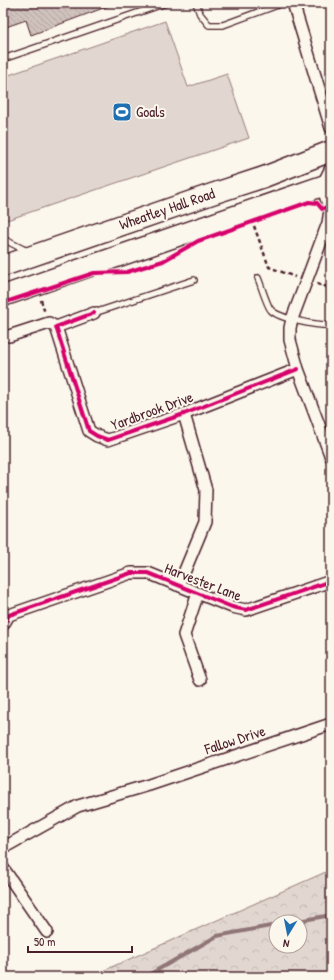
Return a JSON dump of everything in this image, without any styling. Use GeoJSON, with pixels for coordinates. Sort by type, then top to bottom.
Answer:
{"type":"FeatureCollection","features":[{"type":"Feature","properties":{"kind":"highway","name":"Wheatley Hall Road"},"geometry":{"type":"LineString","coordinates":[[3,266],[264,177],[331,151]]}},
{"type":"Feature","properties":{"kind":"highway","name":"Wheatley Hall Road"},"geometry":{"type":"LineString","coordinates":[[3,296],[327,184]]}},
{"type":"Feature","properties":{"kind":"street"},"geometry":{"type":"LineString","coordinates":[[293,3],[331,128]]}},
{"type":"Feature","properties":{"kind":"street"},"geometry":{"type":"LineString","coordinates":[[331,168],[327,184],[330,214],[328,223],[290,328],[290,340],[298,369],[331,457]]}},
{"type":"Feature","properties":{"kind":"street"},"geometry":{"type":"LineString","coordinates":[[318,251],[331,236]]}},
{"type":"Feature","properties":{"kind":"street"},"geometry":{"type":"LineString","coordinates":[[9,336],[94,312]]}},
{"type":"Feature","properties":{"kind":"street","name":"Yardbrook Drive"},"geometry":{"type":"LineString","coordinates":[[52,325],[89,431],[108,440],[184,414],[298,369]]}},
{"type":"Feature","properties":{"kind":"street"},"geometry":{"type":"LineString","coordinates":[[177,585],[183,575],[205,522],[206,490],[184,414]]}},
{"type":"Feature","properties":{"kind":"street","name":"Harvester Lane"},"geometry":{"type":"LineString","coordinates":[[3,625],[9,615],[131,573],[148,573],[232,607],[246,610],[331,581]]}},
{"type":"Feature","properties":{"kind":"street"},"geometry":{"type":"LineString","coordinates":[[198,593],[184,635],[200,680]]}},
{"type":"Feature","properties":{"kind":"street","name":"Fallow Drive"},"geometry":{"type":"LineString","coordinates":[[3,848],[78,806],[149,785],[331,724]]}},
{"type":"Feature","properties":{"kind":"street"},"geometry":{"type":"LineString","coordinates":[[3,868],[47,932]]}},
{"type":"Feature","properties":{"kind":"lane"},"geometry":{"type":"LineString","coordinates":[[3,59],[166,3]]}},
{"type":"Feature","properties":{"kind":"lane"},"geometry":{"type":"LineString","coordinates":[[196,3],[200,14],[209,25],[223,25],[283,3]]}},
{"type":"Feature","properties":{"kind":"lane"},"geometry":{"type":"LineString","coordinates":[[3,238],[23,250],[40,253]]}},
{"type":"Feature","properties":{"kind":"lane"},"geometry":{"type":"LineString","coordinates":[[3,238],[3,246]]}},
{"type":"Feature","properties":{"kind":"lane"},"geometry":{"type":"LineString","coordinates":[[258,278],[270,309],[277,314],[292,319],[331,325]]}},
{"type":"Feature","properties":{"kind":"lane"},"geometry":{"type":"LineString","coordinates":[[94,312],[194,280]]}},
{"type":"Feature","properties":{"kind":"path"},"geometry":{"type":"LineString","coordinates":[[252,222],[270,267],[301,279]]}},
{"type":"Feature","properties":{"kind":"path"},"geometry":{"type":"LineString","coordinates":[[315,284],[331,288]]}},
{"type":"Feature","properties":{"kind":"path"},"geometry":{"type":"LineString","coordinates":[[41,297],[52,325]]}},
{"type":"Feature","properties":{"kind":"green space","name":"Goals"},"geometry":{"type":"Polygon","coordinates":[[[165,21],[188,87],[227,74],[249,138],[7,220],[3,210],[3,77],[165,21]]]}},
{"type":"Feature","properties":{"kind":"green space"},"geometry":{"type":"Polygon","coordinates":[[[331,867],[331,977],[89,977],[328,871],[331,867]]]}},
{"type":"Feature","properties":{"kind":"building"},"geometry":{"type":"Polygon","coordinates":[[[3,3],[114,4],[31,35],[26,20],[3,28],[3,3]]]}},
{"type":"Feature","properties":{"kind":"waterway"},"geometry":{"type":"LineString","coordinates":[[308,919],[331,915]]}},
{"type":"Feature","properties":{"kind":"waterway"},"geometry":{"type":"LineString","coordinates":[[145,977],[217,936],[268,926]]}},
{"type":"Feature","properties":{"kind":"cycle path"},"geometry":{"type":"LineString","coordinates":[[3,303],[94,273],[127,272],[163,261],[198,241],[309,202],[317,203],[322,209],[331,205]]}},
{"type":"Feature","properties":{"kind":"cycle path"},"geometry":{"type":"LineString","coordinates":[[94,313],[56,327],[89,431],[108,440],[184,414],[298,369]]}},
{"type":"Feature","properties":{"kind":"cycle path"},"geometry":{"type":"LineString","coordinates":[[3,625],[9,615],[131,573],[148,573],[232,607],[246,610],[331,581]]}},
{"type":"Feature","properties":{"kind":"place","name":"Goals"},"geometry":{"type":"Point","coordinates":[122,112]}}]}
